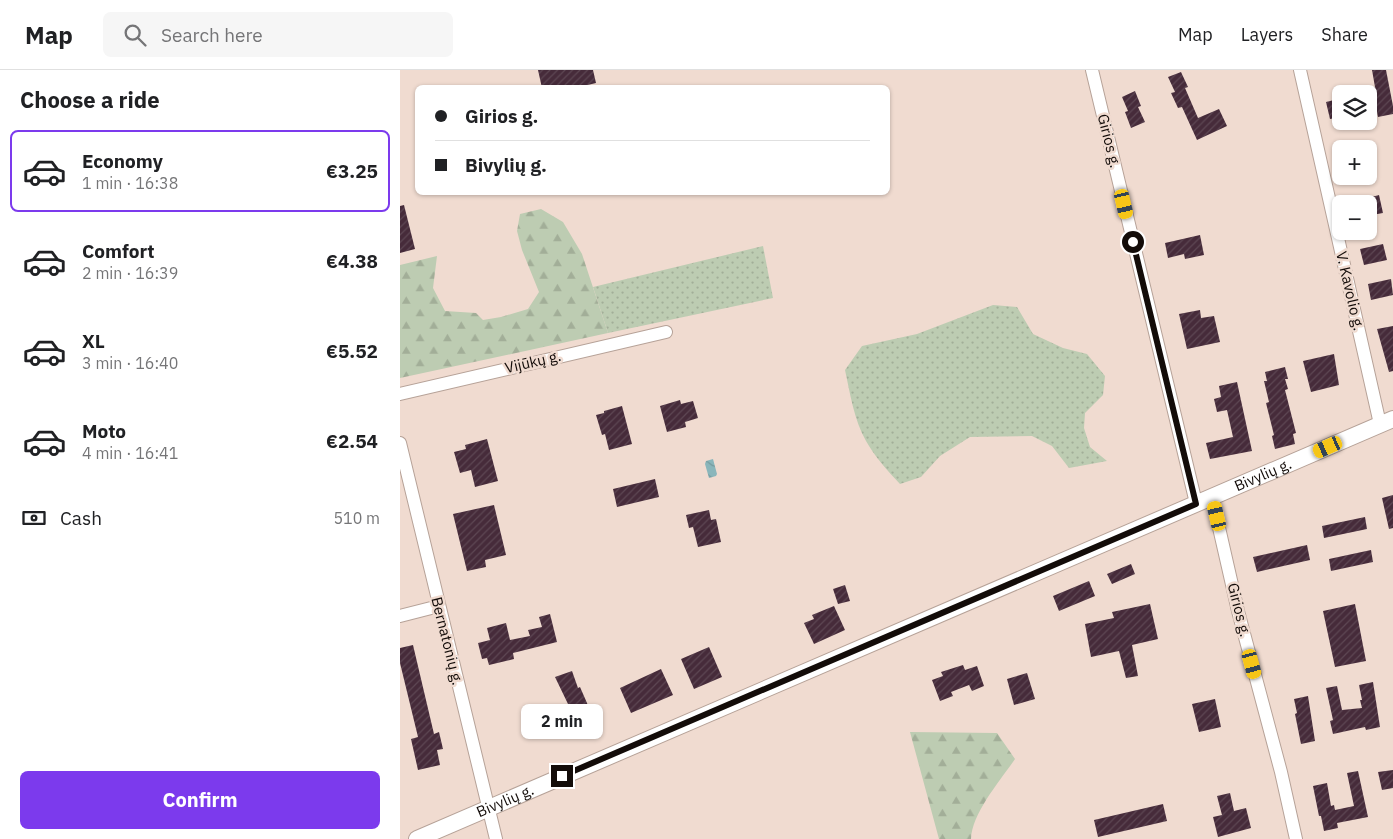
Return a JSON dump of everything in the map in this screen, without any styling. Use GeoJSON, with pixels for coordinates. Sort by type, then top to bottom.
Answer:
{"type":"FeatureCollection","features":[{"type":"Feature","properties":{"kind":"street","name":"Girios g."},"geometry":{"type":"LineString","coordinates":[[1092,70],[1196,504]]}},
{"type":"Feature","properties":{"kind":"street","name":"V. Kavolio g."},"geometry":{"type":"LineString","coordinates":[[1300,70],[1387,422]]}},
{"type":"Feature","properties":{"kind":"street","name":"Vijūkų g."},"geometry":{"type":"LineString","coordinates":[[400,394],[666,332]]}},
{"type":"Feature","properties":{"kind":"street","name":"Bivylių g."},"geometry":{"type":"LineString","coordinates":[[418,839],[1387,422]]}},
{"type":"Feature","properties":{"kind":"street","name":"Bernatonių g."},"geometry":{"type":"LineString","coordinates":[[400,443],[496,839]]}},
{"type":"Feature","properties":{"kind":"street","name":"Girios g."},"geometry":{"type":"LineString","coordinates":[[1212,497],[1238,611],[1281,772],[1296,839]]}},
{"type":"Feature","properties":{"kind":"street"},"geometry":{"type":"LineString","coordinates":[[400,616],[439,606]]}},
{"type":"Feature","properties":{"kind":"green space"},"geometry":{"type":"Polygon","coordinates":[[[541,209],[563,222],[582,254],[608,333],[400,378],[400,265],[437,256],[433,288],[445,311],[476,313],[483,320],[528,309],[539,292],[522,250],[517,231],[520,214],[541,209]]]}},
{"type":"Feature","properties":{"kind":"green space"},"geometry":{"type":"Polygon","coordinates":[[[763,246],[773,298],[608,333],[593,287],[763,246]]]}},
{"type":"Feature","properties":{"kind":"green space"},"geometry":{"type":"Polygon","coordinates":[[[993,305],[1017,307],[1033,334],[1063,348],[1087,354],[1105,376],[1103,395],[1085,413],[1084,428],[1090,447],[1107,461],[1069,468],[1052,446],[1032,436],[970,437],[940,456],[921,477],[900,484],[877,458],[862,433],[853,406],[845,370],[862,346],[917,334],[993,305]]]}},
{"type":"Feature","properties":{"kind":"green space"},"geometry":{"type":"Polygon","coordinates":[[[910,732],[997,733],[1015,759],[981,808],[971,839],[939,839],[910,732]]]}},
{"type":"Feature","properties":{"kind":"water"},"geometry":{"type":"Polygon","coordinates":[[[713,459],[717,474],[709,478],[705,464],[706,461],[713,459]]]}},
{"type":"Feature","properties":{"kind":"building"},"geometry":{"type":"Polygon","coordinates":[[[538,70],[593,70],[596,83],[588,85],[541,85],[538,70]]]}},
{"type":"Feature","properties":{"kind":"building"},"geometry":{"type":"Polygon","coordinates":[[[1372,70],[1386,70],[1393,114],[1378,117],[1377,85],[1375,85],[1372,70]]]}},
{"type":"Feature","properties":{"kind":"building"},"geometry":{"type":"Polygon","coordinates":[[[1181,72],[1188,87],[1185,88],[1198,118],[1219,109],[1227,126],[1197,140],[1182,107],[1178,108],[1171,93],[1175,92],[1168,77],[1181,72]]]}},
{"type":"Feature","properties":{"kind":"building"},"geometry":{"type":"Polygon","coordinates":[[[1135,91],[1141,106],[1138,107],[1145,122],[1131,128],[1125,112],[1128,111],[1122,97],[1135,91]]]}},
{"type":"Feature","properties":{"kind":"building"},"geometry":{"type":"Polygon","coordinates":[[[1332,100],[1332,119],[1330,119],[1326,102],[1332,100]]]}},
{"type":"Feature","properties":{"kind":"building"},"geometry":{"type":"Polygon","coordinates":[[[1379,195],[1383,213],[1377,214],[1377,196],[1379,195]]]}},
{"type":"Feature","properties":{"kind":"building"},"geometry":{"type":"Polygon","coordinates":[[[404,205],[415,249],[400,253],[400,206],[404,205]]]}},
{"type":"Feature","properties":{"kind":"building"},"geometry":{"type":"Polygon","coordinates":[[[1200,235],[1204,255],[1185,259],[1184,254],[1168,258],[1165,243],[1200,235]]]}},
{"type":"Feature","properties":{"kind":"building"},"geometry":{"type":"Polygon","coordinates":[[[1383,244],[1387,260],[1364,265],[1360,249],[1383,244]]]}},
{"type":"Feature","properties":{"kind":"building"},"geometry":{"type":"Polygon","coordinates":[[[1391,279],[1393,295],[1371,300],[1368,284],[1391,279]]]}},
{"type":"Feature","properties":{"kind":"building"},"geometry":{"type":"Polygon","coordinates":[[[1200,310],[1201,318],[1214,316],[1220,342],[1187,349],[1179,314],[1200,310]]]}},
{"type":"Feature","properties":{"kind":"building"},"geometry":{"type":"Polygon","coordinates":[[[1393,326],[1393,371],[1389,372],[1377,329],[1393,326]]]}},
{"type":"Feature","properties":{"kind":"building"},"geometry":{"type":"Polygon","coordinates":[[[1334,354],[1339,385],[1311,392],[1303,361],[1334,354]]]}},
{"type":"Feature","properties":{"kind":"building"},"geometry":{"type":"Polygon","coordinates":[[[1285,367],[1288,379],[1285,379],[1288,389],[1285,390],[1296,433],[1293,434],[1295,444],[1275,449],[1272,436],[1274,435],[1266,403],[1269,402],[1264,381],[1267,381],[1265,372],[1285,367]]]}},
{"type":"Feature","properties":{"kind":"building"},"geometry":{"type":"Polygon","coordinates":[[[1237,382],[1252,451],[1210,459],[1206,443],[1233,437],[1227,410],[1217,412],[1214,399],[1221,397],[1219,386],[1237,382]]]}},
{"type":"Feature","properties":{"kind":"building"},"geometry":{"type":"Polygon","coordinates":[[[680,400],[681,404],[693,401],[698,418],[685,422],[686,427],[667,432],[660,406],[680,400]]]}},
{"type":"Feature","properties":{"kind":"building"},"geometry":{"type":"Polygon","coordinates":[[[622,406],[632,444],[609,450],[605,434],[602,435],[596,415],[622,406]]]}},
{"type":"Feature","properties":{"kind":"building"},"geometry":{"type":"Polygon","coordinates":[[[487,439],[498,481],[475,487],[471,470],[460,473],[454,452],[466,449],[465,445],[487,439]]]}},
{"type":"Feature","properties":{"kind":"building"},"geometry":{"type":"Polygon","coordinates":[[[655,479],[659,497],[617,507],[613,489],[655,479]]]}},
{"type":"Feature","properties":{"kind":"building"},"geometry":{"type":"Polygon","coordinates":[[[1393,495],[1393,528],[1389,529],[1382,498],[1393,495]]]}},
{"type":"Feature","properties":{"kind":"building"},"geometry":{"type":"Polygon","coordinates":[[[494,505],[506,555],[485,560],[486,567],[467,571],[453,514],[494,505]]]}},
{"type":"Feature","properties":{"kind":"building"},"geometry":{"type":"Polygon","coordinates":[[[709,510],[711,520],[716,519],[721,542],[698,547],[693,527],[689,528],[686,515],[709,510]]]}},
{"type":"Feature","properties":{"kind":"building"},"geometry":{"type":"Polygon","coordinates":[[[1365,517],[1367,529],[1324,538],[1322,526],[1365,517]]]}},
{"type":"Feature","properties":{"kind":"building"},"geometry":{"type":"Polygon","coordinates":[[[1307,545],[1310,560],[1257,572],[1253,557],[1307,545]]]}},
{"type":"Feature","properties":{"kind":"building"},"geometry":{"type":"Polygon","coordinates":[[[1371,550],[1373,562],[1331,571],[1329,559],[1371,550]]]}},
{"type":"Feature","properties":{"kind":"building"},"geometry":{"type":"Polygon","coordinates":[[[1131,564],[1135,574],[1112,584],[1107,574],[1131,564]]]}},
{"type":"Feature","properties":{"kind":"building"},"geometry":{"type":"Polygon","coordinates":[[[1089,581],[1095,596],[1059,611],[1053,596],[1089,581]]]}},
{"type":"Feature","properties":{"kind":"building"},"geometry":{"type":"Polygon","coordinates":[[[845,585],[850,601],[838,604],[833,589],[845,585]]]}},
{"type":"Feature","properties":{"kind":"building"},"geometry":{"type":"Polygon","coordinates":[[[1150,604],[1158,639],[1132,645],[1138,676],[1126,678],[1119,651],[1091,657],[1085,624],[1114,618],[1112,612],[1150,604]]]}},
{"type":"Feature","properties":{"kind":"building"},"geometry":{"type":"Polygon","coordinates":[[[1355,604],[1366,661],[1335,667],[1323,611],[1355,604]]]}},
{"type":"Feature","properties":{"kind":"building"},"geometry":{"type":"Polygon","coordinates":[[[834,606],[845,630],[814,644],[804,623],[814,619],[812,615],[834,606]]]}},
{"type":"Feature","properties":{"kind":"building"},"geometry":{"type":"Polygon","coordinates":[[[550,614],[557,642],[513,653],[514,659],[489,665],[487,658],[482,659],[478,643],[490,640],[487,628],[506,623],[510,640],[530,636],[528,630],[542,627],[539,617],[550,614]]]}},
{"type":"Feature","properties":{"kind":"building"},"geometry":{"type":"Polygon","coordinates":[[[413,645],[434,734],[439,732],[443,749],[437,750],[440,765],[418,770],[411,739],[418,737],[400,663],[400,648],[413,645]]]}},
{"type":"Feature","properties":{"kind":"building"},"geometry":{"type":"Polygon","coordinates":[[[709,647],[722,677],[694,689],[681,659],[709,647]]]}},
{"type":"Feature","properties":{"kind":"building"},"geometry":{"type":"Polygon","coordinates":[[[963,665],[965,670],[977,666],[984,686],[972,691],[969,685],[951,692],[953,696],[940,701],[932,680],[943,676],[941,672],[963,665]]]}},
{"type":"Feature","properties":{"kind":"building"},"geometry":{"type":"Polygon","coordinates":[[[661,669],[673,695],[631,713],[620,688],[661,669]]]}},
{"type":"Feature","properties":{"kind":"building"},"geometry":{"type":"Polygon","coordinates":[[[572,671],[578,688],[580,687],[587,703],[596,731],[579,738],[575,727],[577,726],[555,677],[572,671]]]}},
{"type":"Feature","properties":{"kind":"building"},"geometry":{"type":"Polygon","coordinates":[[[1027,673],[1035,699],[1014,705],[1007,679],[1027,673]]]}},
{"type":"Feature","properties":{"kind":"building"},"geometry":{"type":"Polygon","coordinates":[[[1373,682],[1380,727],[1366,730],[1365,727],[1333,734],[1330,721],[1333,720],[1326,688],[1337,686],[1342,710],[1362,708],[1359,685],[1373,682]]]}},
{"type":"Feature","properties":{"kind":"building"},"geometry":{"type":"Polygon","coordinates":[[[1308,696],[1315,741],[1301,744],[1294,699],[1308,696]]]}},
{"type":"Feature","properties":{"kind":"building"},"geometry":{"type":"Polygon","coordinates":[[[1215,699],[1221,727],[1199,732],[1192,704],[1215,699]]]}},
{"type":"Feature","properties":{"kind":"building"},"geometry":{"type":"Polygon","coordinates":[[[1393,770],[1393,788],[1382,790],[1378,772],[1393,770]]]}},
{"type":"Feature","properties":{"kind":"building"},"geometry":{"type":"Polygon","coordinates":[[[1358,771],[1368,817],[1337,823],[1338,828],[1324,831],[1313,786],[1327,783],[1331,806],[1334,805],[1335,810],[1354,806],[1347,773],[1358,771]]]}},
{"type":"Feature","properties":{"kind":"building"},"geometry":{"type":"Polygon","coordinates":[[[1230,793],[1234,811],[1246,808],[1251,828],[1218,837],[1213,817],[1222,815],[1217,796],[1230,793]]]}},
{"type":"Feature","properties":{"kind":"building"},"geometry":{"type":"Polygon","coordinates":[[[1163,804],[1167,821],[1098,837],[1094,820],[1163,804]]]}},
{"type":"Feature","properties":{"kind":"route"},"geometry":{"type":"LineString","coordinates":[[562,776],[1196,504],[1133,242]]}}]}
